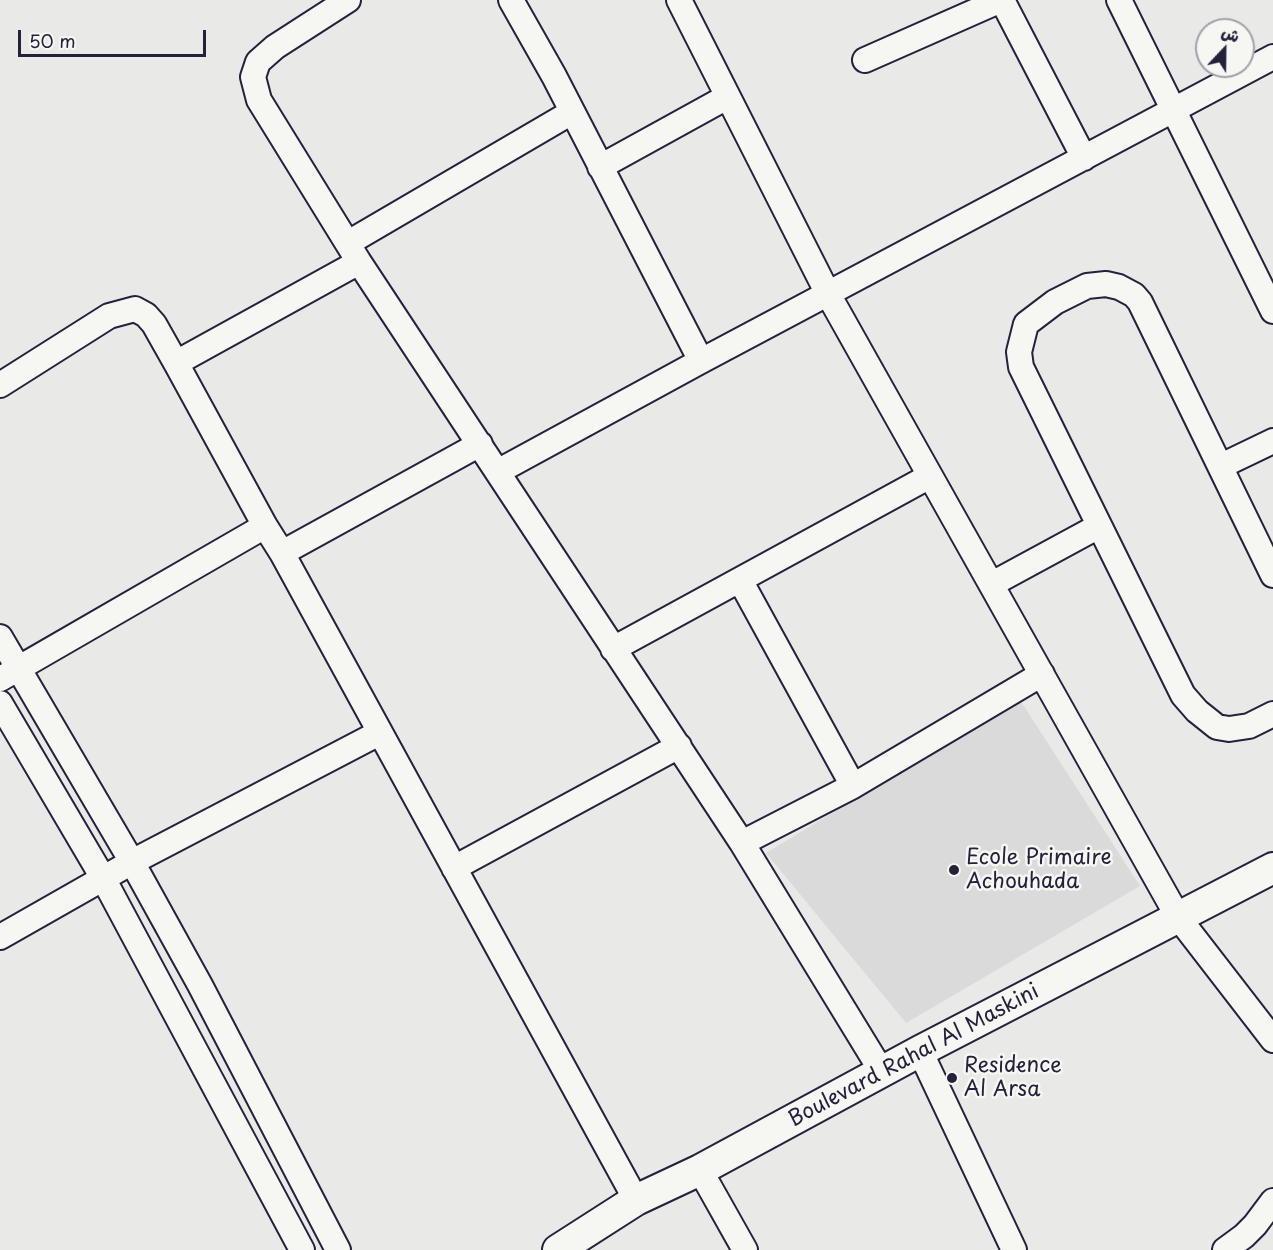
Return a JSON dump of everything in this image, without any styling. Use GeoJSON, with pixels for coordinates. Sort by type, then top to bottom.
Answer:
{"type":"FeatureCollection","features":[{"type":"Feature","properties":{"kind":"street"},"geometry":{"type":"LineString","coordinates":[[348,0],[275,47],[258,62],[253,77],[259,100],[354,253],[742,843],[882,1072]]}},
{"type":"Feature","properties":{"kind":"street"},"geometry":{"type":"LineString","coordinates":[[511,0],[554,76],[701,361]]}},
{"type":"Feature","properties":{"kind":"street"},"geometry":{"type":"LineString","coordinates":[[865,60],[1002,0],[1084,158]]}},
{"type":"Feature","properties":{"kind":"street"},"geometry":{"type":"LineString","coordinates":[[1119,0],[1273,311]]}},
{"type":"Feature","properties":{"kind":"street"},"geometry":{"type":"LineString","coordinates":[[683,1],[727,97],[828,294],[1178,917],[1273,1040]]}},
{"type":"Feature","properties":{"kind":"street"},"geometry":{"type":"LineString","coordinates":[[499,471],[1273,57]]}},
{"type":"Feature","properties":{"kind":"street"},"geometry":{"type":"LineString","coordinates":[[600,167],[727,97]]}},
{"type":"Feature","properties":{"kind":"street"},"geometry":{"type":"LineString","coordinates":[[176,363],[354,253],[572,112]]}},
{"type":"Feature","properties":{"kind":"street"},"geometry":{"type":"LineString","coordinates":[[1273,575],[1140,302],[1134,295],[1119,287],[1106,284],[1087,286],[1055,302],[1026,324],[1019,352],[1021,367],[1183,695],[1197,711],[1217,727],[1229,729],[1249,726],[1273,714]]}},
{"type":"Feature","properties":{"kind":"street"},"geometry":{"type":"LineString","coordinates":[[0,385],[109,316],[135,309],[147,315],[282,553],[636,1200]]}},
{"type":"Feature","properties":{"kind":"street"},"geometry":{"type":"LineString","coordinates":[[1221,466],[1273,441]]}},
{"type":"Feature","properties":{"kind":"street"},"geometry":{"type":"LineString","coordinates":[[282,553],[480,444]]}},
{"type":"Feature","properties":{"kind":"street"},"geometry":{"type":"LineString","coordinates":[[613,649],[930,476]]}},
{"type":"Feature","properties":{"kind":"street"},"geometry":{"type":"LineString","coordinates":[[10,674],[265,525]]}},
{"type":"Feature","properties":{"kind":"street"},"geometry":{"type":"LineString","coordinates":[[992,584],[1099,526]]}},
{"type":"Feature","properties":{"kind":"street"},"geometry":{"type":"LineString","coordinates":[[740,580],[853,786]]}},
{"type":"Feature","properties":{"kind":"street"},"geometry":{"type":"LineString","coordinates":[[0,637],[10,674],[132,862],[200,985],[338,1250]]}},
{"type":"Feature","properties":{"kind":"street"},"geometry":{"type":"LineString","coordinates":[[742,843],[853,786],[1042,674]]}},
{"type":"Feature","properties":{"kind":"street"},"geometry":{"type":"LineString","coordinates":[[0,703],[103,878],[302,1250]]}},
{"type":"Feature","properties":{"kind":"street"},"geometry":{"type":"LineString","coordinates":[[0,937],[132,862],[379,733]]}},
{"type":"Feature","properties":{"kind":"street"},"geometry":{"type":"LineString","coordinates":[[454,868],[679,746]]}},
{"type":"Feature","properties":{"kind":"street","name":"Boulevard Rahal Al Maskini"},"geometry":{"type":"LineString","coordinates":[[558,1250],[636,1200],[700,1170],[920,1051],[1273,868]]}},
{"type":"Feature","properties":{"kind":"street"},"geometry":{"type":"LineString","coordinates":[[920,1051],[1014,1250]]}},
{"type":"Feature","properties":{"kind":"street"},"geometry":{"type":"LineString","coordinates":[[700,1170],[745,1250]]}},
{"type":"Feature","properties":{"kind":"street"},"geometry":{"type":"LineString","coordinates":[[1225,1250],[1255,1225],[1273,1201]]}},
{"type":"Feature","properties":{"kind":"shaded area","name":"Ecole Primaire Achouhada"},"geometry":{"type":"Polygon","coordinates":[[[1020,700],[1140,886],[906,1023],[766,853],[1020,700]]]}},
{"type":"Feature","properties":{"kind":"place","name":"Ecole Primaire Achouhada"},"geometry":{"type":"Point","coordinates":[954,870]}},
{"type":"Feature","properties":{"kind":"place","name":"Residence Al Arsa"},"geometry":{"type":"Point","coordinates":[952,1078]}}]}
